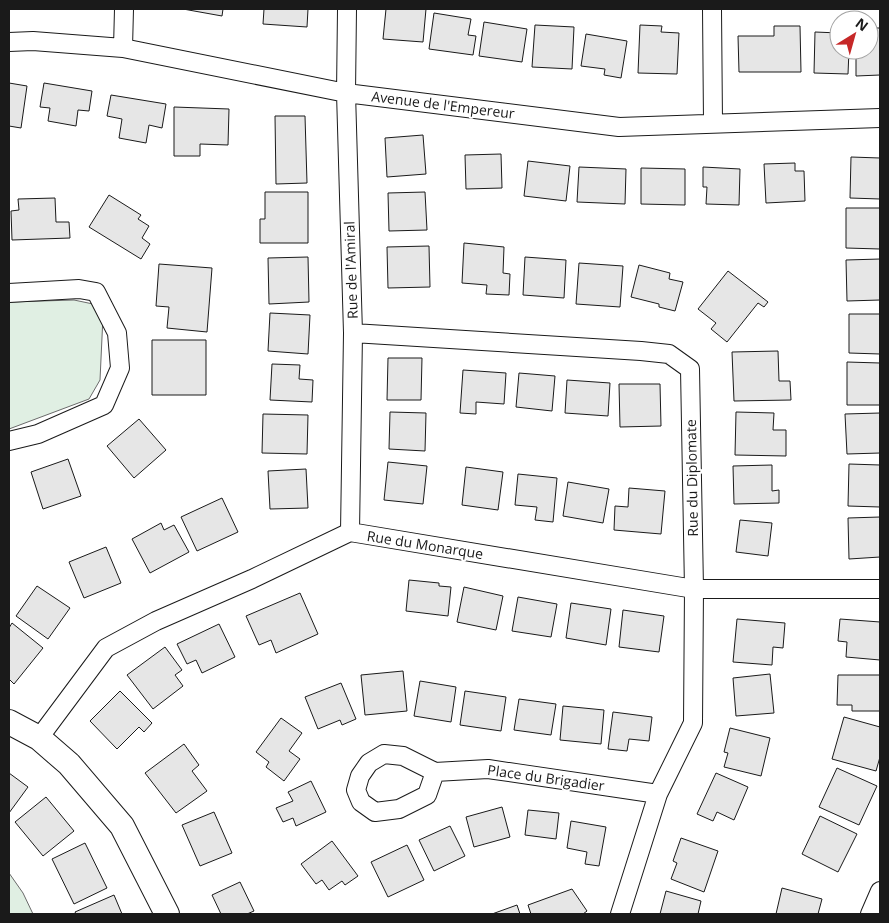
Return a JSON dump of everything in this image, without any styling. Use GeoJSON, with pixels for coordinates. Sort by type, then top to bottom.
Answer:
{"type":"FeatureCollection","features":[{"type":"Feature","properties":{"kind":"street"},"geometry":{"type":"LineString","coordinates":[[123,48],[124,9]]}},
{"type":"Feature","properties":{"kind":"street","name":"Rue de l'Amiral"},"geometry":{"type":"LineString","coordinates":[[346,9],[346,93],[353,333],[350,532]]}},
{"type":"Feature","properties":{"kind":"street"},"geometry":{"type":"LineString","coordinates":[[712,9],[713,122]]}},
{"type":"Feature","properties":{"kind":"street","name":"Avenue de l'Empereur"},"geometry":{"type":"LineString","coordinates":[[9,42],[34,41],[123,48],[346,93],[619,127],[713,122],[880,118]]}},
{"type":"Feature","properties":{"kind":"street"},"geometry":{"type":"LineString","coordinates":[[9,293],[31,290],[79,289],[96,292],[117,334],[120,368],[104,405],[38,434],[9,441]]}},
{"type":"Feature","properties":{"kind":"street","name":"Rue du Diplomate"},"geometry":{"type":"LineString","coordinates":[[353,333],[642,350],[669,354],[690,369],[694,589],[693,723],[658,794],[620,914]]}},
{"type":"Feature","properties":{"kind":"street","name":"Rue du Monarque"},"geometry":{"type":"LineString","coordinates":[[39,738],[106,648],[156,621],[252,579],[350,532],[694,589],[880,589]]}},
{"type":"Feature","properties":{"kind":"street"},"geometry":{"type":"LineString","coordinates":[[9,722],[39,738],[70,764],[122,826],[166,914]]}},
{"type":"Feature","properties":{"kind":"street","name":"Place du Brigadier"},"geometry":{"type":"LineString","coordinates":[[434,772],[488,769],[658,794]]}},
{"type":"Feature","properties":{"kind":"street"},"geometry":{"type":"LineString","coordinates":[[870,914],[880,892]]}},
{"type":"Feature","properties":{"kind":"green space"},"geometry":{"type":"Polygon","coordinates":[[[74,300],[93,304],[103,316],[100,380],[89,399],[9,429],[9,302],[74,300]]]}},
{"type":"Feature","properties":{"kind":"green space"},"geometry":{"type":"Polygon","coordinates":[[[9,873],[23,893],[33,914],[9,914],[9,873]]]}},
{"type":"Feature","properties":{"kind":"building"},"geometry":{"type":"Polygon","coordinates":[[[183,9],[223,9],[222,16],[183,9]]]}},
{"type":"Feature","properties":{"kind":"building"},"geometry":{"type":"Polygon","coordinates":[[[264,9],[308,9],[307,27],[263,24],[264,9]]]}},
{"type":"Feature","properties":{"kind":"building"},"geometry":{"type":"Polygon","coordinates":[[[386,9],[426,9],[423,42],[383,39],[386,9]]]}},
{"type":"Feature","properties":{"kind":"building"},"geometry":{"type":"Polygon","coordinates":[[[434,13],[471,19],[468,35],[476,36],[473,55],[429,49],[434,13]]]}},
{"type":"Feature","properties":{"kind":"building"},"geometry":{"type":"Polygon","coordinates":[[[484,22],[527,29],[522,62],[479,56],[484,22]]]}},
{"type":"Feature","properties":{"kind":"building"},"geometry":{"type":"Polygon","coordinates":[[[535,25],[574,27],[572,69],[532,67],[535,25]]]}},
{"type":"Feature","properties":{"kind":"building"},"geometry":{"type":"Polygon","coordinates":[[[640,25],[662,26],[661,32],[679,33],[677,74],[638,73],[640,25]]]}},
{"type":"Feature","properties":{"kind":"building"},"geometry":{"type":"Polygon","coordinates":[[[774,26],[800,26],[801,72],[739,72],[738,36],[774,36],[774,26]]]}},
{"type":"Feature","properties":{"kind":"building"},"geometry":{"type":"Polygon","coordinates":[[[880,28],[880,75],[856,76],[856,60],[879,60],[880,28]]]}},
{"type":"Feature","properties":{"kind":"building"},"geometry":{"type":"Polygon","coordinates":[[[815,32],[829,33],[829,60],[849,60],[848,74],[814,73],[815,32]]]}},
{"type":"Feature","properties":{"kind":"building"},"geometry":{"type":"Polygon","coordinates":[[[586,34],[627,41],[621,78],[604,75],[605,69],[581,66],[586,34]]]}},
{"type":"Feature","properties":{"kind":"building"},"geometry":{"type":"Polygon","coordinates":[[[9,83],[27,86],[21,128],[9,126],[9,83]]]}},
{"type":"Feature","properties":{"kind":"building"},"geometry":{"type":"Polygon","coordinates":[[[44,83],[92,91],[89,111],[78,110],[76,126],[48,121],[50,108],[40,107],[44,83]]]}},
{"type":"Feature","properties":{"kind":"building"},"geometry":{"type":"Polygon","coordinates":[[[111,95],[166,104],[162,128],[149,125],[146,143],[119,138],[122,119],[107,116],[111,95]]]}},
{"type":"Feature","properties":{"kind":"building"},"geometry":{"type":"Polygon","coordinates":[[[174,107],[229,109],[228,145],[200,144],[200,156],[174,156],[174,107]]]}},
{"type":"Feature","properties":{"kind":"building"},"geometry":{"type":"Polygon","coordinates":[[[275,116],[305,116],[307,183],[276,184],[275,116]]]}},
{"type":"Feature","properties":{"kind":"building"},"geometry":{"type":"Polygon","coordinates":[[[423,135],[426,174],[387,177],[385,138],[423,135]]]}},
{"type":"Feature","properties":{"kind":"building"},"geometry":{"type":"Polygon","coordinates":[[[501,154],[502,188],[466,189],[465,155],[501,154]]]}},
{"type":"Feature","properties":{"kind":"building"},"geometry":{"type":"Polygon","coordinates":[[[851,157],[880,158],[880,199],[850,198],[851,157]]]}},
{"type":"Feature","properties":{"kind":"building"},"geometry":{"type":"Polygon","coordinates":[[[528,161],[570,166],[566,201],[524,196],[528,161]]]}},
{"type":"Feature","properties":{"kind":"building"},"geometry":{"type":"Polygon","coordinates":[[[795,163],[795,171],[804,171],[805,201],[766,203],[764,164],[795,163]]]}},
{"type":"Feature","properties":{"kind":"building"},"geometry":{"type":"Polygon","coordinates":[[[579,167],[626,169],[625,204],[577,202],[579,167]]]}},
{"type":"Feature","properties":{"kind":"building"},"geometry":{"type":"Polygon","coordinates":[[[703,167],[740,169],[739,205],[706,204],[707,187],[703,187],[703,167]]]}},
{"type":"Feature","properties":{"kind":"building"},"geometry":{"type":"Polygon","coordinates":[[[641,168],[685,169],[685,205],[641,204],[641,168]]]}},
{"type":"Feature","properties":{"kind":"building"},"geometry":{"type":"Polygon","coordinates":[[[265,192],[308,192],[308,243],[260,243],[260,219],[265,219],[265,192]]]}},
{"type":"Feature","properties":{"kind":"building"},"geometry":{"type":"Polygon","coordinates":[[[425,192],[427,230],[389,231],[388,193],[425,192]]]}},
{"type":"Feature","properties":{"kind":"building"},"geometry":{"type":"Polygon","coordinates":[[[109,195],[141,215],[138,219],[149,226],[142,238],[150,244],[141,259],[89,227],[109,195]]]}},
{"type":"Feature","properties":{"kind":"building"},"geometry":{"type":"Polygon","coordinates":[[[55,198],[56,222],[69,222],[70,238],[12,240],[11,211],[19,210],[18,199],[55,198]]]}},
{"type":"Feature","properties":{"kind":"building"},"geometry":{"type":"Polygon","coordinates":[[[846,208],[880,208],[880,249],[846,248],[846,208]]]}},
{"type":"Feature","properties":{"kind":"building"},"geometry":{"type":"Polygon","coordinates":[[[464,243],[504,247],[503,273],[510,274],[509,295],[486,294],[487,285],[462,283],[464,243]]]}},
{"type":"Feature","properties":{"kind":"building"},"geometry":{"type":"Polygon","coordinates":[[[429,246],[430,287],[388,288],[387,247],[429,246]]]}},
{"type":"Feature","properties":{"kind":"building"},"geometry":{"type":"Polygon","coordinates":[[[308,257],[309,302],[269,304],[268,258],[308,257]]]}},
{"type":"Feature","properties":{"kind":"building"},"geometry":{"type":"Polygon","coordinates":[[[525,257],[566,260],[564,298],[523,295],[525,257]]]}},
{"type":"Feature","properties":{"kind":"building"},"geometry":{"type":"Polygon","coordinates":[[[880,259],[880,300],[847,301],[846,260],[880,259]]]}},
{"type":"Feature","properties":{"kind":"building"},"geometry":{"type":"Polygon","coordinates":[[[579,263],[623,266],[620,307],[576,304],[579,263]]]}},
{"type":"Feature","properties":{"kind":"building"},"geometry":{"type":"Polygon","coordinates":[[[159,264],[212,268],[207,332],[167,328],[169,307],[156,306],[159,264]]]}},
{"type":"Feature","properties":{"kind":"building"},"geometry":{"type":"Polygon","coordinates":[[[639,265],[670,273],[669,279],[683,282],[675,311],[659,307],[659,304],[631,297],[639,265]]]}},
{"type":"Feature","properties":{"kind":"building"},"geometry":{"type":"Polygon","coordinates":[[[728,271],[768,302],[764,307],[758,303],[727,342],[711,329],[716,323],[698,309],[728,271]]]}},
{"type":"Feature","properties":{"kind":"building"},"geometry":{"type":"Polygon","coordinates":[[[270,313],[310,315],[308,354],[268,351],[270,313]]]}},
{"type":"Feature","properties":{"kind":"building"},"geometry":{"type":"Polygon","coordinates":[[[849,314],[880,314],[880,354],[849,353],[849,314]]]}},
{"type":"Feature","properties":{"kind":"building"},"geometry":{"type":"Polygon","coordinates":[[[152,340],[206,340],[206,395],[152,395],[152,340]]]}},
{"type":"Feature","properties":{"kind":"building"},"geometry":{"type":"Polygon","coordinates":[[[778,351],[779,381],[790,381],[791,400],[734,401],[732,352],[778,351]]]}},
{"type":"Feature","properties":{"kind":"building"},"geometry":{"type":"Polygon","coordinates":[[[388,358],[422,358],[421,400],[387,400],[388,358]]]}},
{"type":"Feature","properties":{"kind":"building"},"geometry":{"type":"Polygon","coordinates":[[[847,362],[880,363],[880,405],[847,405],[847,362]]]}},
{"type":"Feature","properties":{"kind":"building"},"geometry":{"type":"Polygon","coordinates":[[[272,364],[300,365],[299,379],[313,380],[312,402],[270,400],[272,364]]]}},
{"type":"Feature","properties":{"kind":"building"},"geometry":{"type":"Polygon","coordinates":[[[463,370],[506,373],[504,404],[476,402],[476,414],[460,413],[463,370]]]}},
{"type":"Feature","properties":{"kind":"building"},"geometry":{"type":"Polygon","coordinates":[[[519,373],[555,376],[552,411],[516,407],[519,373]]]}},
{"type":"Feature","properties":{"kind":"building"},"geometry":{"type":"Polygon","coordinates":[[[567,380],[610,383],[608,416],[565,413],[567,380]]]}},
{"type":"Feature","properties":{"kind":"building"},"geometry":{"type":"Polygon","coordinates":[[[619,384],[660,384],[661,426],[620,427],[619,384]]]}},
{"type":"Feature","properties":{"kind":"building"},"geometry":{"type":"Polygon","coordinates":[[[390,412],[426,413],[425,451],[389,449],[390,412]]]}},
{"type":"Feature","properties":{"kind":"building"},"geometry":{"type":"Polygon","coordinates":[[[736,412],[774,413],[773,430],[786,430],[786,456],[735,455],[736,412]]]}},
{"type":"Feature","properties":{"kind":"building"},"geometry":{"type":"Polygon","coordinates":[[[880,413],[880,453],[847,454],[845,414],[880,413]]]}},
{"type":"Feature","properties":{"kind":"building"},"geometry":{"type":"Polygon","coordinates":[[[263,414],[308,415],[307,454],[262,453],[263,414]]]}},
{"type":"Feature","properties":{"kind":"building"},"geometry":{"type":"Polygon","coordinates":[[[139,419],[166,450],[134,478],[107,446],[139,419]]]}},
{"type":"Feature","properties":{"kind":"building"},"geometry":{"type":"Polygon","coordinates":[[[68,459],[81,496],[43,509],[31,472],[68,459]]]}},
{"type":"Feature","properties":{"kind":"building"},"geometry":{"type":"Polygon","coordinates":[[[388,462],[427,466],[423,504],[384,500],[388,462]]]}},
{"type":"Feature","properties":{"kind":"building"},"geometry":{"type":"Polygon","coordinates":[[[849,464],[880,465],[880,507],[848,506],[849,464]]]}},
{"type":"Feature","properties":{"kind":"building"},"geometry":{"type":"Polygon","coordinates":[[[772,465],[772,491],[779,490],[779,503],[734,504],[733,466],[772,465]]]}},
{"type":"Feature","properties":{"kind":"building"},"geometry":{"type":"Polygon","coordinates":[[[466,467],[503,472],[498,510],[462,505],[466,467]]]}},
{"type":"Feature","properties":{"kind":"building"},"geometry":{"type":"Polygon","coordinates":[[[306,469],[308,508],[270,509],[268,471],[306,469]]]}},
{"type":"Feature","properties":{"kind":"building"},"geometry":{"type":"Polygon","coordinates":[[[518,474],[557,478],[553,522],[535,520],[537,507],[515,505],[518,474]]]}},
{"type":"Feature","properties":{"kind":"building"},"geometry":{"type":"Polygon","coordinates":[[[568,482],[609,489],[603,523],[563,516],[568,482]]]}},
{"type":"Feature","properties":{"kind":"building"},"geometry":{"type":"Polygon","coordinates":[[[629,488],[665,491],[661,534],[614,530],[615,506],[628,507],[629,488]]]}},
{"type":"Feature","properties":{"kind":"building"},"geometry":{"type":"Polygon","coordinates":[[[222,498],[238,532],[197,551],[181,517],[222,498]]]}},
{"type":"Feature","properties":{"kind":"building"},"geometry":{"type":"Polygon","coordinates":[[[880,517],[880,557],[849,559],[848,518],[880,517]]]}},
{"type":"Feature","properties":{"kind":"building"},"geometry":{"type":"Polygon","coordinates":[[[740,520],[772,523],[768,556],[736,552],[740,520]]]}},
{"type":"Feature","properties":{"kind":"building"},"geometry":{"type":"Polygon","coordinates":[[[161,523],[164,530],[174,525],[189,552],[150,573],[132,539],[161,523]]]}},
{"type":"Feature","properties":{"kind":"building"},"geometry":{"type":"Polygon","coordinates":[[[106,547],[121,583],[84,598],[69,562],[106,547]]]}},
{"type":"Feature","properties":{"kind":"building"},"geometry":{"type":"Polygon","coordinates":[[[409,580],[439,583],[439,586],[451,587],[448,616],[406,611],[409,580]]]}},
{"type":"Feature","properties":{"kind":"building"},"geometry":{"type":"Polygon","coordinates":[[[37,586],[70,608],[48,639],[16,616],[37,586]]]}},
{"type":"Feature","properties":{"kind":"building"},"geometry":{"type":"Polygon","coordinates":[[[464,587],[503,596],[496,630],[457,622],[464,587]]]}},
{"type":"Feature","properties":{"kind":"building"},"geometry":{"type":"Polygon","coordinates":[[[300,593],[318,634],[276,653],[271,640],[259,645],[246,616],[300,593]]]}},
{"type":"Feature","properties":{"kind":"building"},"geometry":{"type":"Polygon","coordinates":[[[518,597],[557,604],[551,637],[512,631],[518,597]]]}},
{"type":"Feature","properties":{"kind":"building"},"geometry":{"type":"Polygon","coordinates":[[[571,603],[611,609],[606,645],[566,638],[571,603]]]}},
{"type":"Feature","properties":{"kind":"building"},"geometry":{"type":"Polygon","coordinates":[[[623,610],[664,616],[659,652],[619,647],[623,610]]]}},
{"type":"Feature","properties":{"kind":"building"},"geometry":{"type":"Polygon","coordinates":[[[737,619],[785,623],[783,648],[773,647],[772,665],[733,662],[737,619]]]}},
{"type":"Feature","properties":{"kind":"building"},"geometry":{"type":"Polygon","coordinates":[[[840,619],[880,622],[880,660],[846,657],[847,642],[838,641],[840,619]]]}},
{"type":"Feature","properties":{"kind":"building"},"geometry":{"type":"Polygon","coordinates":[[[12,623],[43,648],[14,684],[9,679],[9,628],[12,623]]]}},
{"type":"Feature","properties":{"kind":"building"},"geometry":{"type":"Polygon","coordinates":[[[219,624],[235,657],[202,673],[196,660],[187,664],[177,644],[219,624]]]}},
{"type":"Feature","properties":{"kind":"building"},"geometry":{"type":"Polygon","coordinates":[[[165,647],[182,670],[175,675],[183,686],[153,709],[127,675],[165,647]]]}},
{"type":"Feature","properties":{"kind":"building"},"geometry":{"type":"Polygon","coordinates":[[[403,671],[407,711],[365,715],[361,675],[403,671]]]}},
{"type":"Feature","properties":{"kind":"building"},"geometry":{"type":"Polygon","coordinates":[[[770,674],[774,713],[736,716],[733,678],[770,674]]]}},
{"type":"Feature","properties":{"kind":"building"},"geometry":{"type":"Polygon","coordinates":[[[838,675],[880,675],[880,711],[852,711],[852,705],[837,705],[838,675]]]}},
{"type":"Feature","properties":{"kind":"building"},"geometry":{"type":"Polygon","coordinates":[[[420,681],[456,687],[451,722],[414,716],[420,681]]]}},
{"type":"Feature","properties":{"kind":"building"},"geometry":{"type":"Polygon","coordinates":[[[341,683],[356,719],[342,725],[340,720],[318,729],[305,697],[341,683]]]}},
{"type":"Feature","properties":{"kind":"building"},"geometry":{"type":"Polygon","coordinates":[[[120,691],[152,723],[144,732],[139,727],[117,749],[90,721],[120,691]]]}},
{"type":"Feature","properties":{"kind":"building"},"geometry":{"type":"Polygon","coordinates":[[[465,691],[506,697],[501,731],[460,725],[465,691]]]}},
{"type":"Feature","properties":{"kind":"building"},"geometry":{"type":"Polygon","coordinates":[[[519,699],[556,704],[551,735],[514,730],[519,699]]]}},
{"type":"Feature","properties":{"kind":"building"},"geometry":{"type":"Polygon","coordinates":[[[563,706],[604,710],[601,744],[560,740],[563,706]]]}},
{"type":"Feature","properties":{"kind":"building"},"geometry":{"type":"Polygon","coordinates":[[[613,712],[652,717],[649,741],[629,739],[627,751],[608,749],[613,712]]]}},
{"type":"Feature","properties":{"kind":"building"},"geometry":{"type":"Polygon","coordinates":[[[844,717],[880,727],[880,757],[876,771],[832,759],[844,717]]]}},
{"type":"Feature","properties":{"kind":"building"},"geometry":{"type":"Polygon","coordinates":[[[281,718],[302,733],[289,751],[300,759],[284,781],[266,767],[269,762],[256,752],[281,718]]]}},
{"type":"Feature","properties":{"kind":"building"},"geometry":{"type":"Polygon","coordinates":[[[730,728],[770,738],[761,776],[724,767],[728,753],[724,752],[730,728]]]}},
{"type":"Feature","properties":{"kind":"building"},"geometry":{"type":"Polygon","coordinates":[[[184,744],[199,765],[192,771],[207,791],[176,813],[145,773],[184,744]]]}},
{"type":"Feature","properties":{"kind":"building"},"geometry":{"type":"Polygon","coordinates":[[[837,768],[877,786],[859,825],[819,807],[837,768]]]}},
{"type":"Feature","properties":{"kind":"building"},"geometry":{"type":"Polygon","coordinates":[[[9,773],[28,787],[9,813],[9,773]]]}},
{"type":"Feature","properties":{"kind":"building"},"geometry":{"type":"Polygon","coordinates":[[[716,773],[748,787],[734,820],[717,812],[713,821],[697,814],[716,773]]]}},
{"type":"Feature","properties":{"kind":"building"},"geometry":{"type":"Polygon","coordinates":[[[311,781],[326,812],[296,826],[293,818],[283,822],[276,808],[293,801],[288,792],[311,781]]]}},
{"type":"Feature","properties":{"kind":"building"},"geometry":{"type":"Polygon","coordinates":[[[46,797],[74,831],[43,856],[15,822],[46,797]]]}},
{"type":"Feature","properties":{"kind":"building"},"geometry":{"type":"Polygon","coordinates":[[[502,807],[510,837],[474,847],[466,817],[502,807]]]}},
{"type":"Feature","properties":{"kind":"building"},"geometry":{"type":"Polygon","coordinates":[[[528,810],[559,813],[556,839],[525,835],[528,810]]]}},
{"type":"Feature","properties":{"kind":"building"},"geometry":{"type":"Polygon","coordinates":[[[214,812],[232,853],[200,866],[182,825],[214,812]]]}},
{"type":"Feature","properties":{"kind":"building"},"geometry":{"type":"Polygon","coordinates":[[[820,816],[857,834],[838,872],[802,854],[820,816]]]}},
{"type":"Feature","properties":{"kind":"building"},"geometry":{"type":"Polygon","coordinates":[[[571,821],[606,827],[599,866],[585,864],[587,852],[567,848],[571,821]]]}},
{"type":"Feature","properties":{"kind":"building"},"geometry":{"type":"Polygon","coordinates":[[[450,826],[465,856],[434,871],[419,840],[450,826]]]}},
{"type":"Feature","properties":{"kind":"building"},"geometry":{"type":"Polygon","coordinates":[[[681,838],[718,851],[704,892],[671,879],[677,863],[673,861],[681,838]]]}},
{"type":"Feature","properties":{"kind":"building"},"geometry":{"type":"Polygon","coordinates":[[[332,841],[358,876],[345,885],[342,881],[329,890],[322,880],[316,884],[301,864],[332,841]]]}},
{"type":"Feature","properties":{"kind":"building"},"geometry":{"type":"Polygon","coordinates":[[[85,843],[107,888],[74,904],[52,859],[85,843]]]}},
{"type":"Feature","properties":{"kind":"building"},"geometry":{"type":"Polygon","coordinates":[[[407,845],[424,880],[388,897],[371,862],[407,845]]]}},
{"type":"Feature","properties":{"kind":"building"},"geometry":{"type":"Polygon","coordinates":[[[240,882],[254,911],[247,914],[221,914],[212,895],[240,882]]]}},
{"type":"Feature","properties":{"kind":"building"},"geometry":{"type":"Polygon","coordinates":[[[782,888],[822,899],[818,914],[776,914],[782,888]]]}},
{"type":"Feature","properties":{"kind":"building"},"geometry":{"type":"Polygon","coordinates":[[[572,889],[587,911],[583,914],[531,914],[528,905],[572,889]]]}},
{"type":"Feature","properties":{"kind":"building"},"geometry":{"type":"Polygon","coordinates":[[[666,891],[701,901],[698,914],[660,914],[666,891]]]}},
{"type":"Feature","properties":{"kind":"building"},"geometry":{"type":"Polygon","coordinates":[[[114,895],[122,914],[76,914],[75,912],[114,895]]]}},
{"type":"Feature","properties":{"kind":"building"},"geometry":{"type":"Polygon","coordinates":[[[517,905],[520,914],[492,914],[517,905]]]}}]}
